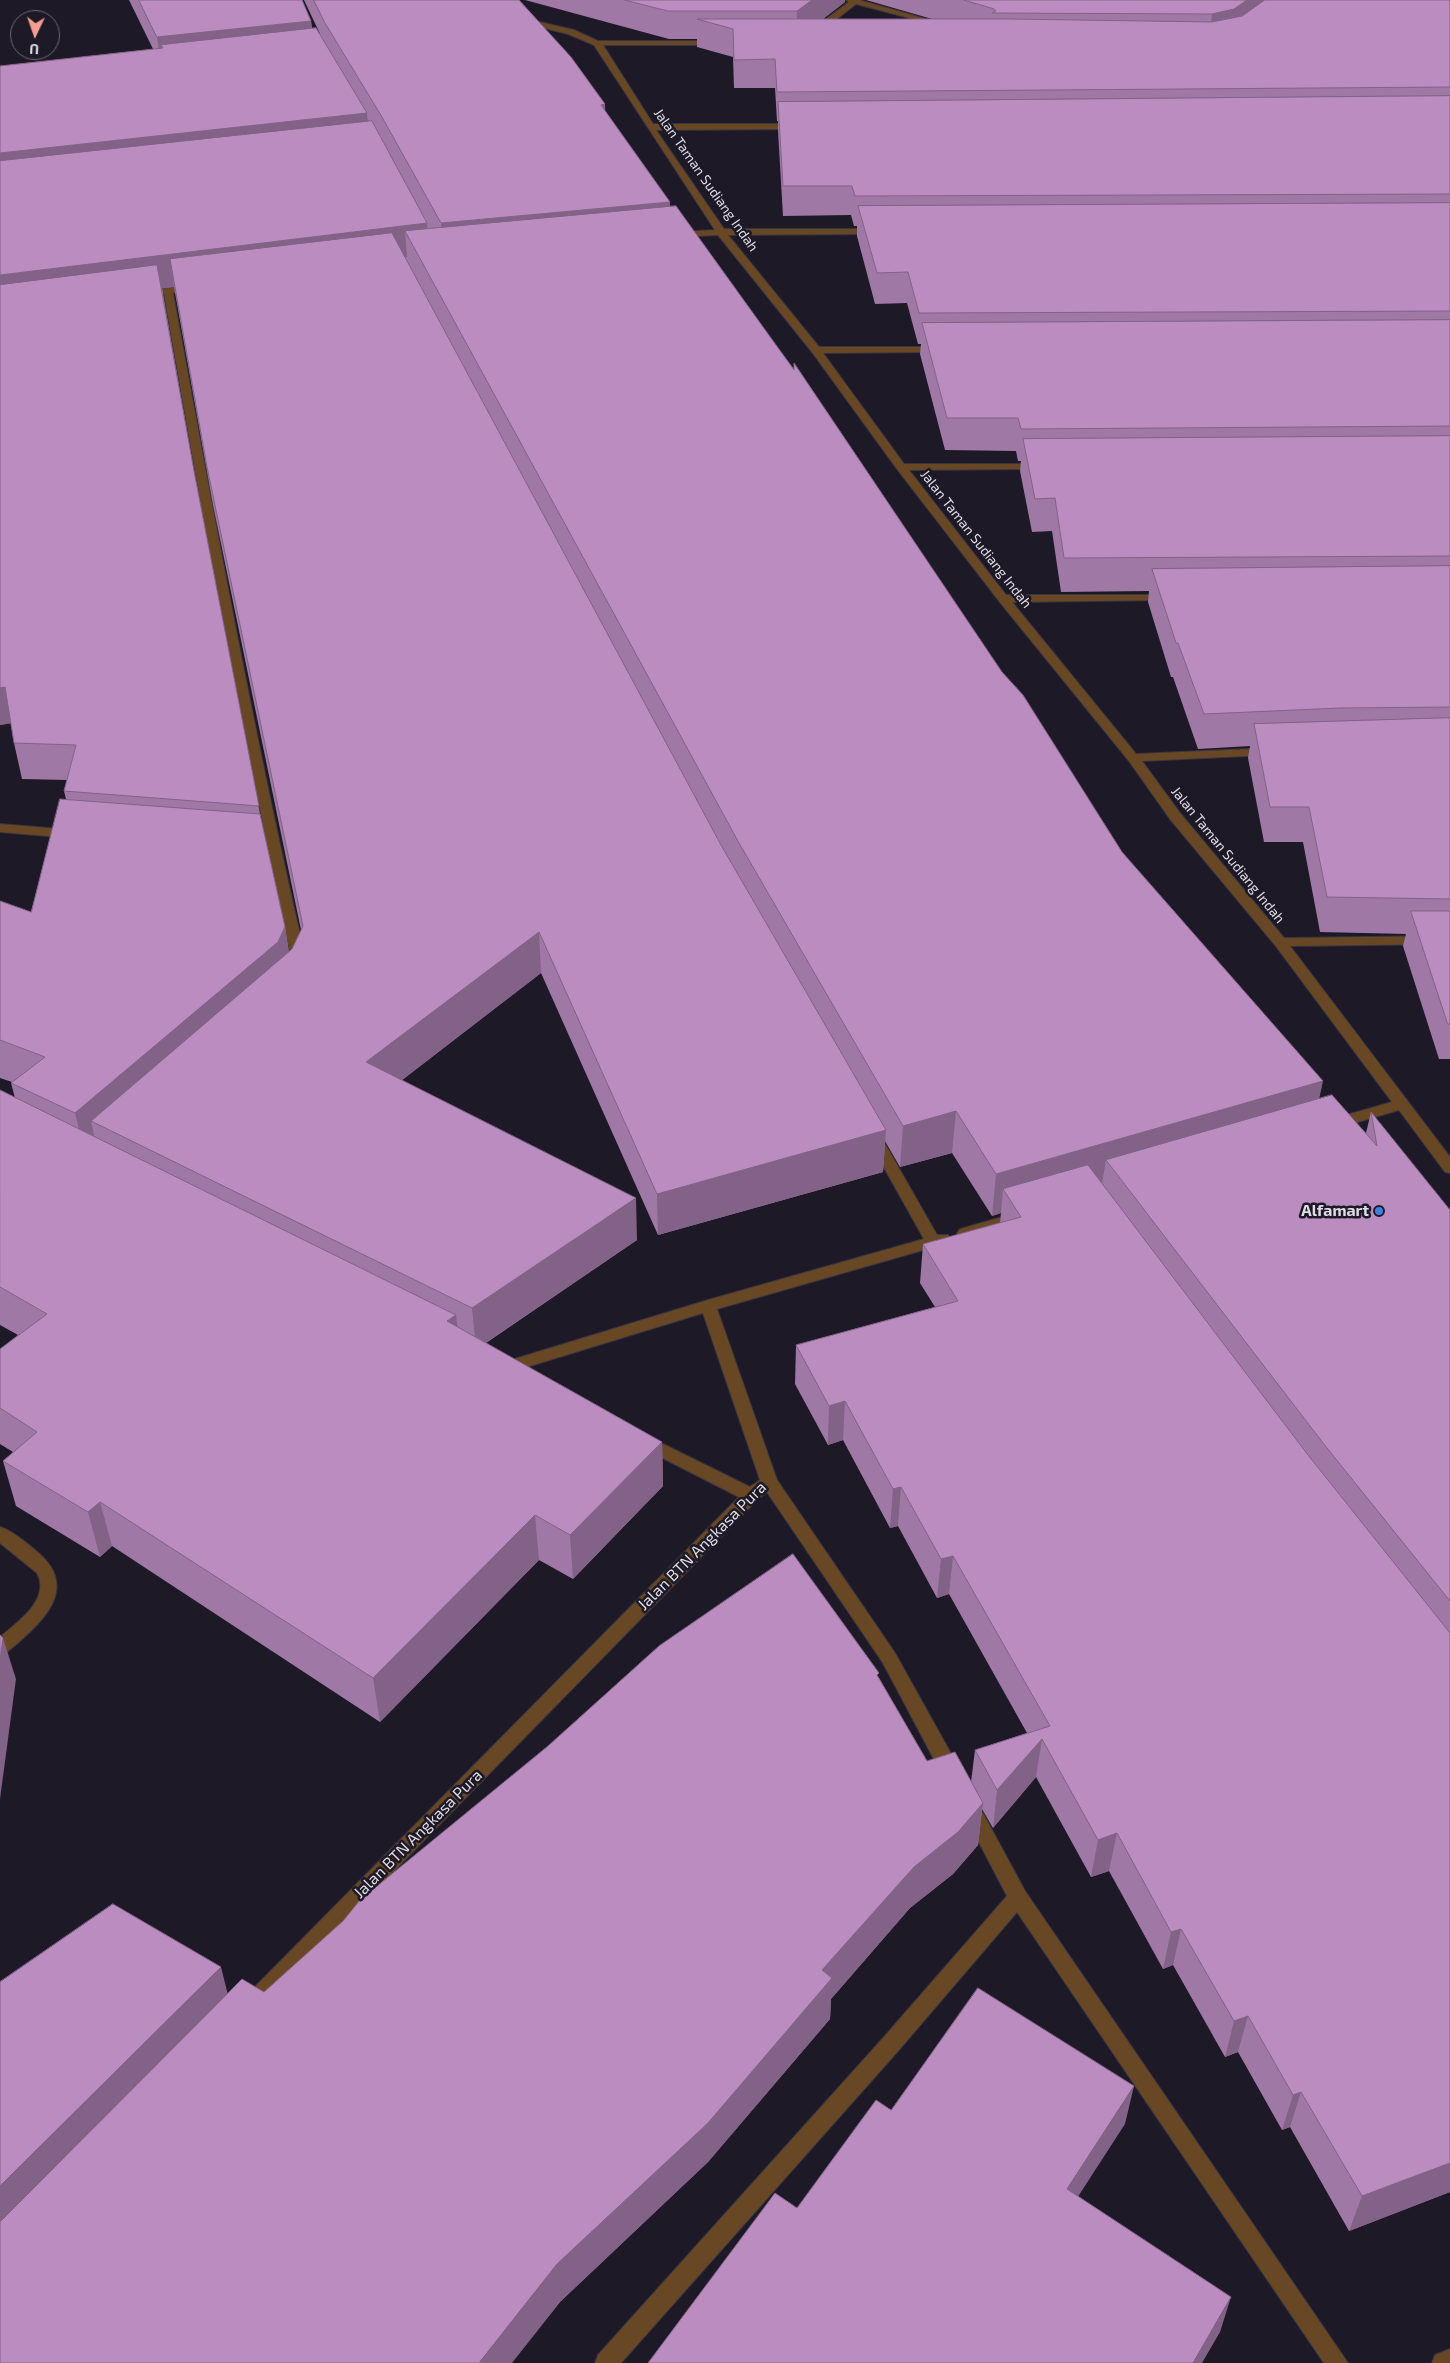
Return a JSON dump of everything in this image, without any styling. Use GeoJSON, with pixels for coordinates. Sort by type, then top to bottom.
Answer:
{"type":"FeatureCollection","features":[{"type":"Feature","properties":{"kind":"street"},"geometry":{"type":"LineString","coordinates":[[807,37],[853,1],[950,27]]}},
{"type":"Feature","properties":{"kind":"street"},"geometry":{"type":"LineString","coordinates":[[507,16],[570,32],[597,43],[730,43]]}},
{"type":"Feature","properties":{"kind":"street","name":"Jalan Taman Sudiang Indah"},"geometry":{"type":"LineString","coordinates":[[597,43],[650,127],[721,232],[816,350],[901,467],[1003,599],[1133,758],[1175,816],[1280,942],[1449,1166]]}},
{"type":"Feature","properties":{"kind":"street"},"geometry":{"type":"LineString","coordinates":[[650,127],[808,126]]}},
{"type":"Feature","properties":{"kind":"street"},"geometry":{"type":"LineString","coordinates":[[666,236],[721,232],[891,231]]}},
{"type":"Feature","properties":{"kind":"street"},"geometry":{"type":"LineString","coordinates":[[129,296],[207,286]]}},
{"type":"Feature","properties":{"kind":"street"},"geometry":{"type":"LineString","coordinates":[[168,291],[206,505],[274,850],[298,952],[300,968],[296,977]]}},
{"type":"Feature","properties":{"kind":"street"},"geometry":{"type":"LineString","coordinates":[[816,350],[954,349]]}},
{"type":"Feature","properties":{"kind":"street"},"geometry":{"type":"LineString","coordinates":[[901,467],[1050,466]]}},
{"type":"Feature","properties":{"kind":"street"},"geometry":{"type":"LineString","coordinates":[[1003,599],[1182,597]]}},
{"type":"Feature","properties":{"kind":"street"},"geometry":{"type":"LineString","coordinates":[[1133,758],[1276,751]]}},
{"type":"Feature","properties":{"kind":"street"},"geometry":{"type":"LineString","coordinates":[[0,828],[90,836]]}},
{"type":"Feature","properties":{"kind":"street"},"geometry":{"type":"LineString","coordinates":[[236,847],[274,850]]}},
{"type":"Feature","properties":{"kind":"street"},"geometry":{"type":"LineString","coordinates":[[1280,942],[1450,940]]}},
{"type":"Feature","properties":{"kind":"street"},"geometry":{"type":"LineString","coordinates":[[1316,1129],[1402,1104]]}},
{"type":"Feature","properties":{"kind":"street"},"geometry":{"type":"LineString","coordinates":[[870,1132],[934,1242]]}},
{"type":"Feature","properties":{"kind":"street"},"geometry":{"type":"LineString","coordinates":[[518,1378],[496,1367],[1033,1213]]}},
{"type":"Feature","properties":{"kind":"street","name":"Jalan BTN Angkasa Pura"},"geometry":{"type":"LineString","coordinates":[[236,2019],[751,1495],[769,1482],[708,1306]]}},
{"type":"Feature","properties":{"kind":"street"},"geometry":{"type":"LineString","coordinates":[[630,1435],[751,1495]]}},
{"type":"Feature","properties":{"kind":"street"},"geometry":{"type":"LineString","coordinates":[[769,1482],[889,1658],[1018,1897],[1337,2363]]}},
{"type":"Feature","properties":{"kind":"street"},"geometry":{"type":"LineString","coordinates":[[0,1534],[43,1567],[49,1580],[49,1592],[40,1609],[0,1648]]}},
{"type":"Feature","properties":{"kind":"street"},"geometry":{"type":"LineString","coordinates":[[606,2363],[878,2059],[1018,1897]]}},
{"type":"Feature","properties":{"kind":"street"},"geometry":{"type":"LineString","coordinates":[[1444,2363],[1450,2360]]}},
{"type":"Feature","properties":{"kind":"building"},"geometry":{"type":"Polygon","coordinates":[[[139,0],[302,0],[311,21],[157,37],[139,0]]]}},
{"type":"Feature","properties":{"kind":"building"},"geometry":{"type":"Polygon","coordinates":[[[314,0],[519,0],[571,57],[605,104],[601,105],[670,202],[441,223],[382,117],[325,23],[314,0]]]}},
{"type":"Feature","properties":{"kind":"building"},"geometry":{"type":"Polygon","coordinates":[[[625,0],[812,0],[797,11],[668,11],[625,0]]]}},
{"type":"Feature","properties":{"kind":"building"},"geometry":{"type":"Polygon","coordinates":[[[964,0],[1247,0],[1234,9],[1212,14],[992,13],[996,11],[994,9],[964,0]]]}},
{"type":"Feature","properties":{"kind":"building"},"geometry":{"type":"Polygon","coordinates":[[[1265,0],[1450,0],[1450,87],[777,92],[775,59],[734,60],[733,29],[697,19],[1009,19],[1212,22],[1242,16],[1265,0]]]}},
{"type":"Feature","properties":{"kind":"building"},"geometry":{"type":"Polygon","coordinates":[[[316,28],[367,113],[0,153],[0,66],[163,48],[161,45],[316,28]]]}},
{"type":"Feature","properties":{"kind":"building"},"geometry":{"type":"Polygon","coordinates":[[[1450,96],[1450,194],[855,196],[852,186],[783,186],[778,102],[1450,96]]]}},
{"type":"Feature","properties":{"kind":"building"},"geometry":{"type":"Polygon","coordinates":[[[372,121],[427,223],[0,275],[0,161],[372,121]]]}},
{"type":"Feature","properties":{"kind":"building"},"geometry":{"type":"Polygon","coordinates":[[[1450,203],[1450,311],[919,313],[908,272],[877,273],[858,206],[1450,203]]]}},
{"type":"Feature","properties":{"kind":"building"},"geometry":{"type":"Polygon","coordinates":[[[676,206],[794,370],[794,363],[1002,672],[1023,695],[1122,852],[1323,1081],[996,1174],[956,1111],[903,1126],[739,843],[405,231],[676,206]]]}},
{"type":"Feature","properties":{"kind":"building"},"geometry":{"type":"Polygon","coordinates":[[[392,233],[721,845],[886,1130],[657,1194],[539,932],[366,1062],[636,1198],[472,1308],[91,1121],[292,949],[303,926],[207,467],[170,259],[392,233]]]}},
{"type":"Feature","properties":{"kind":"building"},"geometry":{"type":"Polygon","coordinates":[[[157,265],[194,471],[259,806],[64,791],[76,745],[14,743],[5,687],[0,688],[0,285],[157,265]]]}},
{"type":"Feature","properties":{"kind":"building"},"geometry":{"type":"Polygon","coordinates":[[[1450,320],[1450,426],[1021,429],[1018,418],[947,418],[922,323],[1450,320]]]}},
{"type":"Feature","properties":{"kind":"building"},"geometry":{"type":"Polygon","coordinates":[[[1450,436],[1450,556],[1064,558],[1055,498],[1035,499],[1023,439],[1450,436]]]}},
{"type":"Feature","properties":{"kind":"building"},"geometry":{"type":"Polygon","coordinates":[[[1450,566],[1450,707],[1341,708],[1204,714],[1178,643],[1176,643],[1152,569],[1450,566]]]}},
{"type":"Feature","properties":{"kind":"building"},"geometry":{"type":"Polygon","coordinates":[[[1450,718],[1450,899],[1327,897],[1309,807],[1270,807],[1254,724],[1450,718]]]}},
{"type":"Feature","properties":{"kind":"building"},"geometry":{"type":"Polygon","coordinates":[[[60,799],[260,814],[285,927],[278,942],[75,1113],[11,1083],[45,1057],[0,1040],[0,901],[31,912],[60,799]]]}},
{"type":"Feature","properties":{"kind":"building"},"geometry":{"type":"Polygon","coordinates":[[[1411,911],[1450,911],[1450,1024],[1448,1024],[1411,911]]]}},
{"type":"Feature","properties":{"kind":"building"},"geometry":{"type":"Polygon","coordinates":[[[0,1090],[456,1315],[447,1321],[662,1442],[570,1535],[535,1515],[373,1678],[100,1502],[88,1512],[3,1461],[37,1432],[0,1408],[0,1349],[47,1314],[0,1287],[0,1090]]]}},
{"type":"Feature","properties":{"kind":"building"},"geometry":{"type":"Polygon","coordinates":[[[1332,1095],[1377,1146],[1371,1112],[1450,1210],[1450,1601],[1323,1443],[1106,1160],[1332,1095]]]}},
{"type":"Feature","properties":{"kind":"building"},"geometry":{"type":"Polygon","coordinates":[[[1088,1165],[1308,1455],[1450,1633],[1450,2163],[1362,2196],[1301,2092],[1293,2095],[1248,2016],[1234,2021],[1181,1929],[1171,1932],[1117,1833],[1098,1840],[1042,1739],[997,1790],[975,1750],[1050,1726],[953,1556],[941,1559],[901,1487],[893,1489],[845,1401],[829,1406],[796,1345],[958,1301],[923,1244],[1021,1217],[1003,1189],[1088,1165]]]}},
{"type":"Feature","properties":{"kind":"building"},"geometry":{"type":"Polygon","coordinates":[[[793,1554],[879,1673],[877,1675],[927,1761],[955,1752],[983,1803],[958,1832],[914,1867],[822,1970],[832,1978],[708,2123],[557,2264],[479,2363],[0,2363],[0,2222],[242,1979],[264,1992],[343,1921],[360,1900],[548,1746],[659,1646],[793,1554]]]}},
{"type":"Feature","properties":{"kind":"building"},"geometry":{"type":"Polygon","coordinates":[[[0,1635],[3,1638],[0,1661],[0,1635]]]}},
{"type":"Feature","properties":{"kind":"building"},"geometry":{"type":"Polygon","coordinates":[[[113,1904],[221,1967],[0,2186],[0,1982],[113,1904]]]}},
{"type":"Feature","properties":{"kind":"building"},"geometry":{"type":"Polygon","coordinates":[[[978,1988],[1134,2086],[1067,2189],[1231,2297],[1193,2363],[648,2363],[775,2193],[797,2208],[876,2100],[891,2110],[978,1988]]]}},
{"type":"Feature","properties":{"kind":"place","name":"Alfamart"},"geometry":{"type":"Point","coordinates":[1379,1211]}}]}
